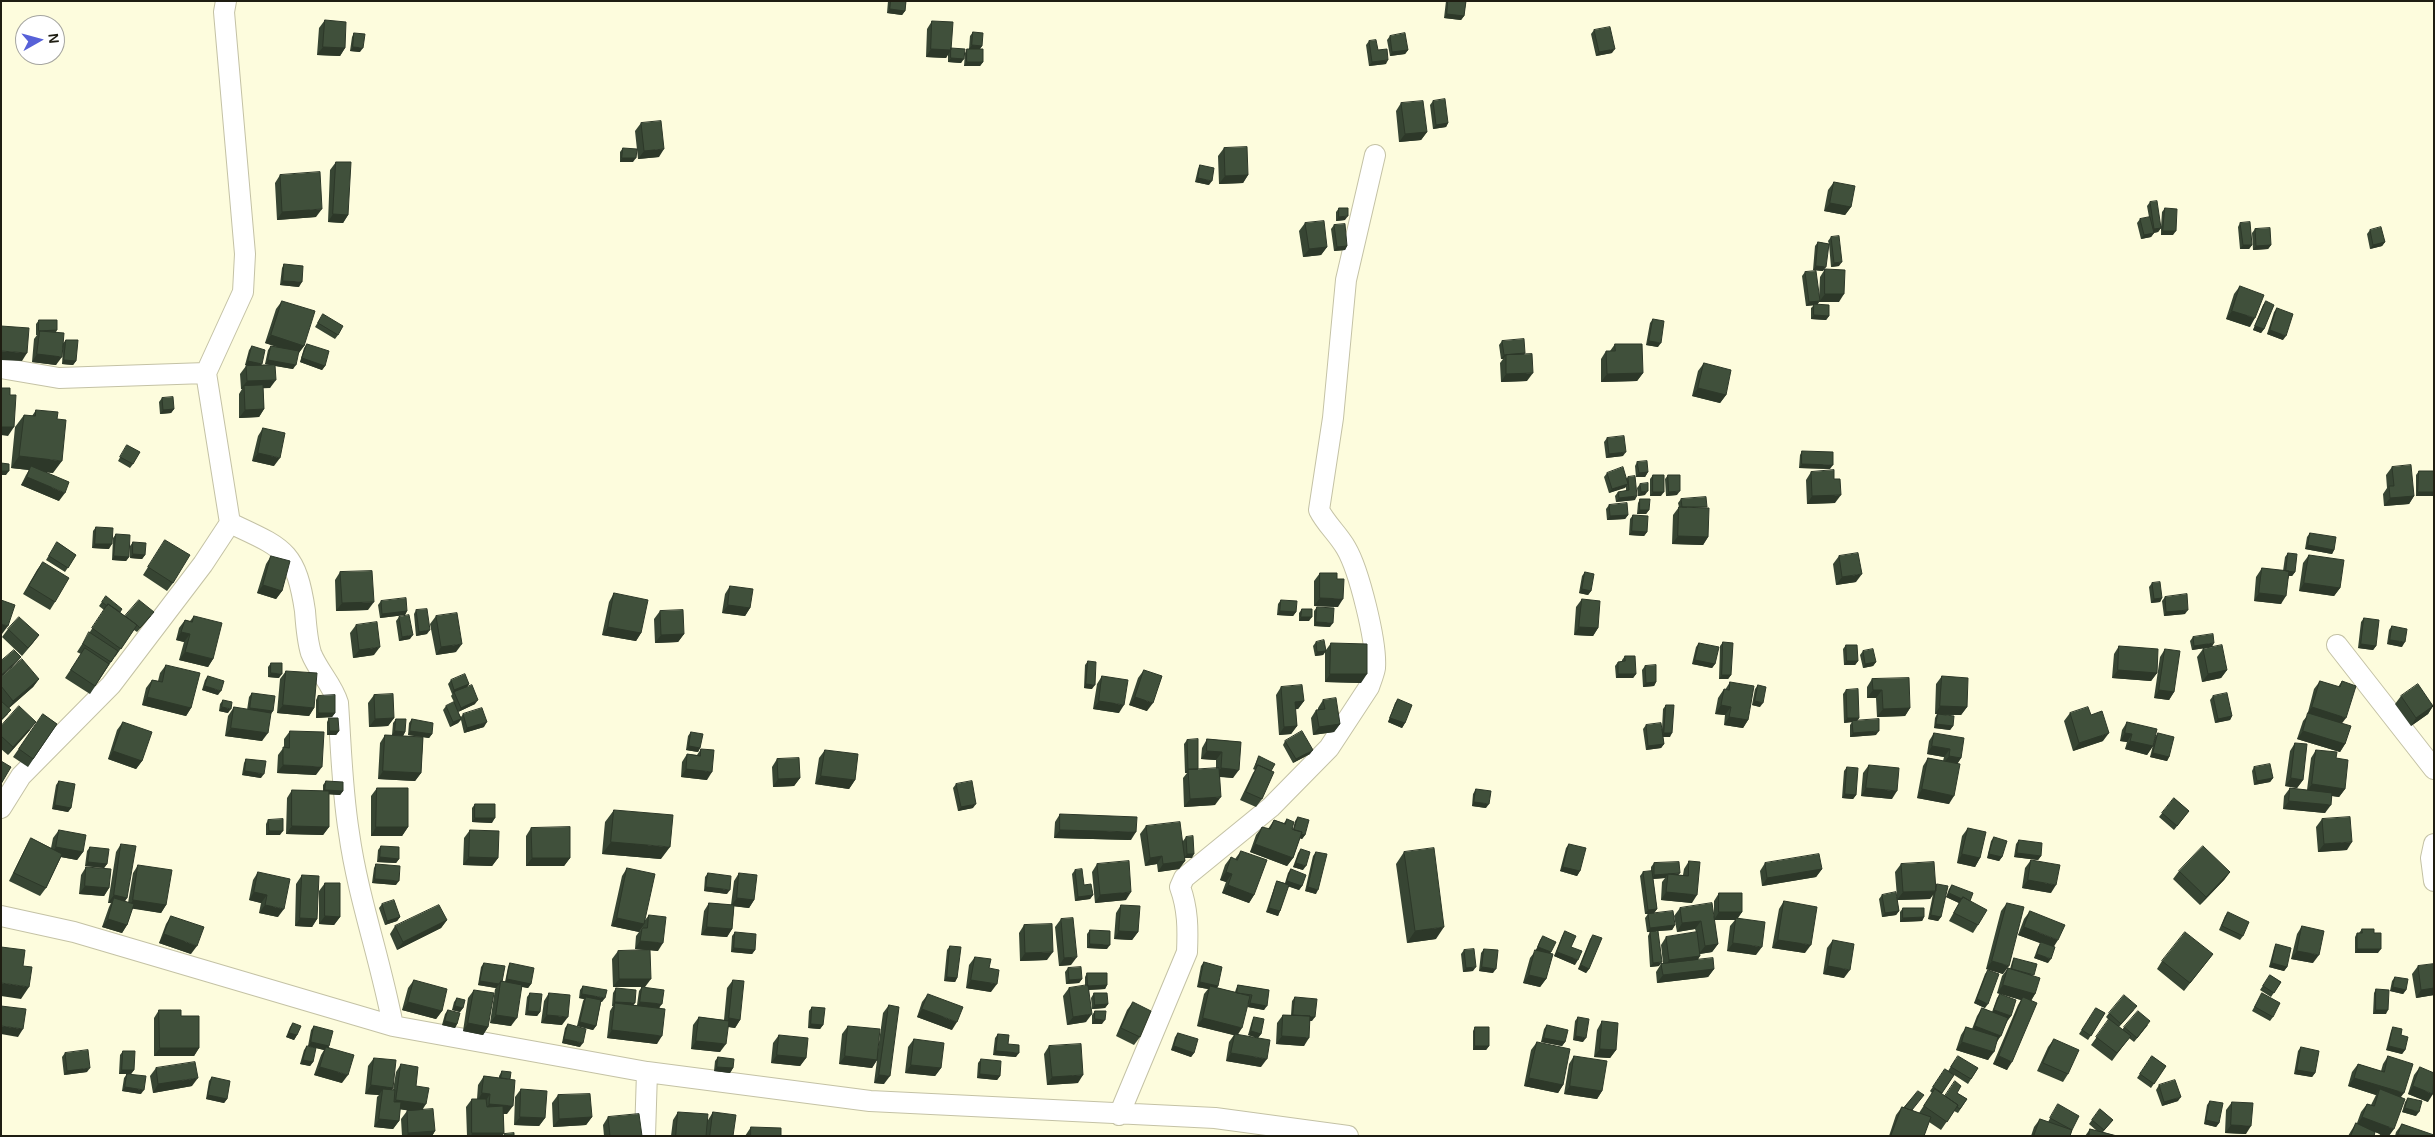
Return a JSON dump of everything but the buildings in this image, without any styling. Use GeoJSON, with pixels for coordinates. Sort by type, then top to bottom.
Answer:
{"type":"FeatureCollection","features":[{"type":"Feature","properties":{"kind":"street"},"geometry":{"type":"LineString","coordinates":[[1,808],[21,776],[111,685],[203,564],[230,523],[206,373],[243,292],[245,254],[224,12],[226,1]]}},
{"type":"Feature","properties":{"kind":"street"},"geometry":{"type":"LineString","coordinates":[[1119,1115],[1187,952],[1188,923],[1186,903],[1180,887],[1184,878],[1271,807],[1330,748],[1366,693],[1373,676],[1374,658],[1366,608],[1353,564],[1345,548],[1323,519],[1319,510],[1333,418],[1346,280],[1375,155]]}},
{"type":"Feature","properties":{"kind":"street"},"geometry":{"type":"LineString","coordinates":[[1,368],[59,378],[206,373]]}},
{"type":"Feature","properties":{"kind":"street"},"geometry":{"type":"LineString","coordinates":[[230,523],[270,542],[292,561],[300,581],[311,651],[338,703],[349,833],[359,886],[385,980],[393,1026]]}},
{"type":"Feature","properties":{"kind":"street"},"geometry":{"type":"LineString","coordinates":[[2337,645],[2434,769]]}},
{"type":"Feature","properties":{"kind":"street"},"geometry":{"type":"LineString","coordinates":[[2434,844],[2431,858],[2434,881]]}},
{"type":"Feature","properties":{"kind":"street"},"geometry":{"type":"LineString","coordinates":[[1,916],[74,932],[393,1026],[647,1072],[870,1102],[1215,1118],[1348,1136]]}},
{"type":"Feature","properties":{"kind":"street"},"geometry":{"type":"LineString","coordinates":[[645,1136],[647,1072]]}}]}
